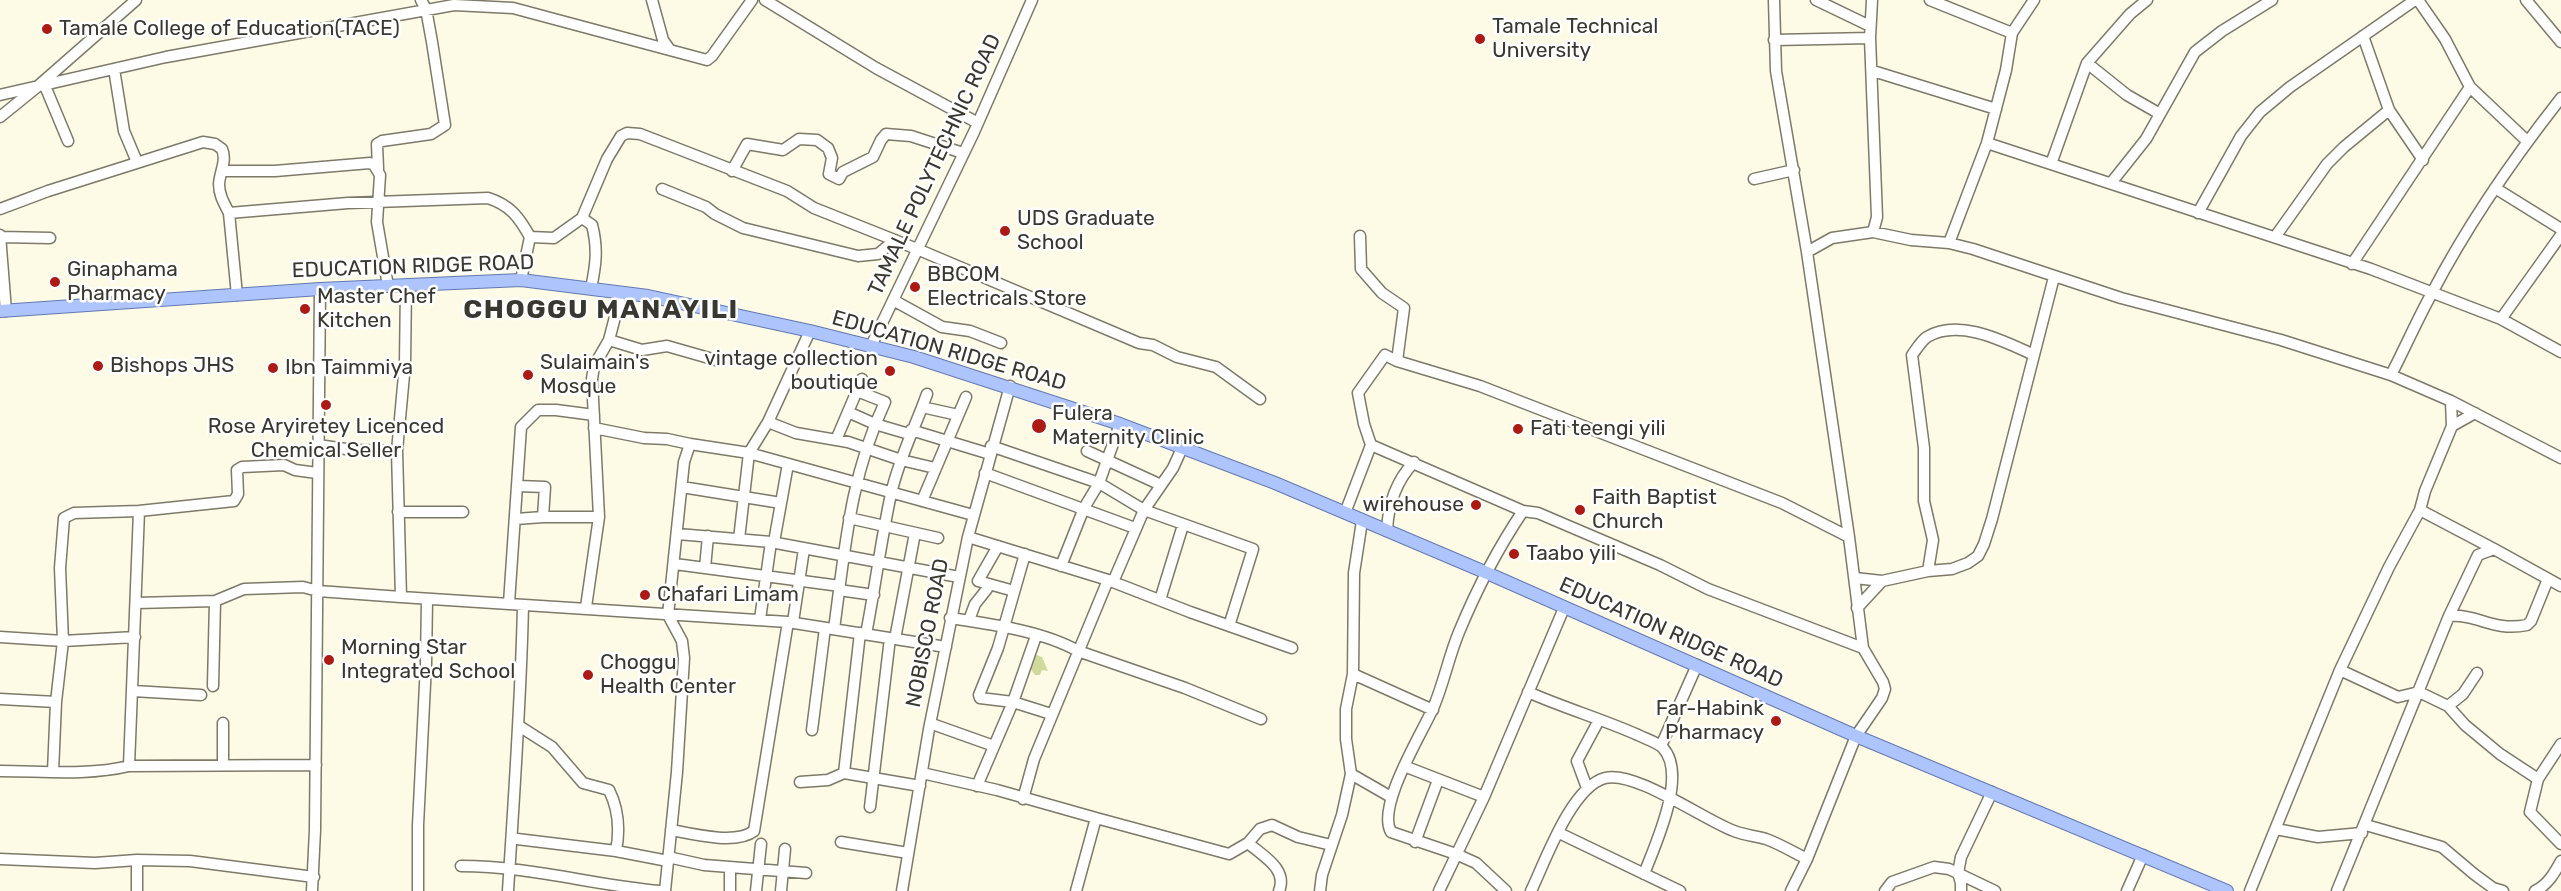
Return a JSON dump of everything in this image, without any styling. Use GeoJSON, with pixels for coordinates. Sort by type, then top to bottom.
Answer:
{"type":"FeatureCollection","features":[{"type":"Feature","properties":{"kind":"main road","name":"EDUCATION RIDGE ROAD"},"geometry":{"type":"LineString","coordinates":[[3,311],[320,288],[521,280],[591,288],[691,305],[871,346],[1010,386],[1184,446],[1487,573],[1856,736],[2227,891]]}},
{"type":"Feature","properties":{"kind":"street"},"geometry":{"type":"LineString","coordinates":[[0,117],[41,87],[136,0]]}},
{"type":"Feature","properties":{"kind":"street"},"geometry":{"type":"LineString","coordinates":[[652,0],[663,40],[670,50]]}},
{"type":"Feature","properties":{"kind":"street"},"geometry":{"type":"LineString","coordinates":[[0,95],[424,5],[513,8],[707,60],[752,0]]}},
{"type":"Feature","properties":{"kind":"street"},"geometry":{"type":"LineString","coordinates":[[765,0],[894,78],[978,123]]}},
{"type":"Feature","properties":{"kind":"street","name":"TAMALE POLYTECHNIC ROAD"},"geometry":{"type":"LineString","coordinates":[[871,346],[978,123],[1032,0]]}},
{"type":"Feature","properties":{"kind":"street"},"geometry":{"type":"LineString","coordinates":[[1774,0],[1776,71],[1807,252],[1855,578],[1863,648],[1885,689],[1882,698],[1856,736],[1807,859],[1791,891]]}},
{"type":"Feature","properties":{"kind":"street"},"geometry":{"type":"LineString","coordinates":[[1816,0],[1870,26]]}},
{"type":"Feature","properties":{"kind":"street"},"geometry":{"type":"LineString","coordinates":[[1872,0],[1870,38],[1877,218],[1873,232]]}},
{"type":"Feature","properties":{"kind":"street"},"geometry":{"type":"LineString","coordinates":[[1930,0],[2012,33]]}},
{"type":"Feature","properties":{"kind":"street"},"geometry":{"type":"LineString","coordinates":[[1948,243],[1987,143],[2012,33],[2034,0]]}},
{"type":"Feature","properties":{"kind":"street"},"geometry":{"type":"LineString","coordinates":[[2051,164],[2087,63],[2123,21],[2147,0]]}},
{"type":"Feature","properties":{"kind":"street"},"geometry":{"type":"LineString","coordinates":[[2248,0],[2253,12]]}},
{"type":"Feature","properties":{"kind":"street"},"geometry":{"type":"LineString","coordinates":[[2111,183],[2146,139],[2195,52],[2222,31],[2272,0]]}},
{"type":"Feature","properties":{"kind":"street"},"geometry":{"type":"LineString","coordinates":[[2198,213],[2241,136],[2260,112],[2290,87],[2417,0],[2445,39],[2470,87],[2528,141]]}},
{"type":"Feature","properties":{"kind":"street"},"geometry":{"type":"LineString","coordinates":[[2532,2],[2561,42]]}},
{"type":"Feature","properties":{"kind":"street"},"geometry":{"type":"LineString","coordinates":[[388,285],[376,222],[379,202],[378,144],[382,141],[430,134],[445,125],[424,5]]}},
{"type":"Feature","properties":{"kind":"street"},"geometry":{"type":"LineString","coordinates":[[2363,36],[2389,110],[2423,160]]}},
{"type":"Feature","properties":{"kind":"street"},"geometry":{"type":"LineString","coordinates":[[1774,40],[1870,38]]}},
{"type":"Feature","properties":{"kind":"street"},"geometry":{"type":"LineString","coordinates":[[2087,63],[2127,95],[2160,114]]}},
{"type":"Feature","properties":{"kind":"street"},"geometry":{"type":"LineString","coordinates":[[114,69],[124,131],[137,162]]}},
{"type":"Feature","properties":{"kind":"street"},"geometry":{"type":"LineString","coordinates":[[1873,71],[1996,109]]}},
{"type":"Feature","properties":{"kind":"street"},"geometry":{"type":"LineString","coordinates":[[41,87],[68,141]]}},
{"type":"Feature","properties":{"kind":"street"},"geometry":{"type":"LineString","coordinates":[[2352,264],[2470,87]]}},
{"type":"Feature","properties":{"kind":"street"},"geometry":{"type":"LineString","coordinates":[[2391,375],[2432,293],[2494,188],[2561,98]]}},
{"type":"Feature","properties":{"kind":"street"},"geometry":{"type":"LineString","coordinates":[[2275,237],[2327,164],[2389,110]]}},
{"type":"Feature","properties":{"kind":"street"},"geometry":{"type":"LineString","coordinates":[[530,237],[554,238],[582,218],[607,159],[621,136],[627,133],[640,134],[787,191],[814,208],[1139,343],[1153,345],[1177,357],[1216,367],[1260,399]]}},
{"type":"Feature","properties":{"kind":"street"},"geometry":{"type":"LineString","coordinates":[[732,171],[747,144],[783,150],[799,139],[817,140],[828,148],[832,158],[829,174],[838,179],[843,171],[873,157],[886,134],[911,136],[963,153]]}},
{"type":"Feature","properties":{"kind":"street"},"geometry":{"type":"LineString","coordinates":[[0,210],[137,162],[203,142],[215,144],[222,149],[224,154],[219,183],[220,196],[229,213],[237,294]]}},
{"type":"Feature","properties":{"kind":"street"},"geometry":{"type":"LineString","coordinates":[[1987,143],[2275,237],[2432,293],[2501,319],[2561,352]]}},
{"type":"Feature","properties":{"kind":"street"},"geometry":{"type":"LineString","coordinates":[[222,171],[275,171],[370,163],[378,169]]}},
{"type":"Feature","properties":{"kind":"street"},"geometry":{"type":"LineString","coordinates":[[1754,179],[1794,170]]}},
{"type":"Feature","properties":{"kind":"street"},"geometry":{"type":"LineString","coordinates":[[2494,188],[2561,229]]}},
{"type":"Feature","properties":{"kind":"street"},"geometry":{"type":"LineString","coordinates":[[662,189],[706,207],[743,228],[858,256],[878,254],[894,240]]}},
{"type":"Feature","properties":{"kind":"street"},"geometry":{"type":"LineString","coordinates":[[229,213],[379,202],[488,198],[499,201],[519,216],[530,237],[521,280]]}},
{"type":"Feature","properties":{"kind":"street"},"geometry":{"type":"LineString","coordinates":[[582,218],[592,225],[597,248],[597,262],[591,288]]}},
{"type":"Feature","properties":{"kind":"street"},"geometry":{"type":"LineString","coordinates":[[1807,252],[1832,238],[1873,232],[1911,240],[1948,243],[2121,298],[2281,340],[2391,375],[2451,401],[2561,458]]}},
{"type":"Feature","properties":{"kind":"street"},"geometry":{"type":"LineString","coordinates":[[2501,319],[2561,235]]}},
{"type":"Feature","properties":{"kind":"street"},"geometry":{"type":"LineString","coordinates":[[3,311],[0,236],[50,238]]}},
{"type":"Feature","properties":{"kind":"street"},"geometry":{"type":"LineString","coordinates":[[1360,236],[1361,269],[1382,293],[1404,308],[1397,361]]}},
{"type":"Feature","properties":{"kind":"street"},"geometry":{"type":"LineString","coordinates":[[1855,578],[1882,581],[1928,571],[1952,569],[1968,564],[1978,556],[1984,544],[2054,277]]}},
{"type":"Feature","properties":{"kind":"street"},"geometry":{"type":"LineString","coordinates":[[401,597],[397,452],[405,364],[406,285]]}},
{"type":"Feature","properties":{"kind":"street"},"geometry":{"type":"LineString","coordinates":[[312,891],[318,591],[320,288]]}},
{"type":"Feature","properties":{"kind":"street"},"geometry":{"type":"LineString","coordinates":[[586,607],[599,517],[594,428],[594,366],[609,340],[621,294]]}},
{"type":"Feature","properties":{"kind":"street"},"geometry":{"type":"LineString","coordinates":[[893,300],[942,327],[970,332],[1001,343]]}},
{"type":"Feature","properties":{"kind":"street"},"geometry":{"type":"LineString","coordinates":[[1928,571],[1933,540],[1923,501],[1924,448],[1912,355],[1926,338],[1939,333],[1960,330],[1994,338],[2032,354]]}},
{"type":"Feature","properties":{"kind":"street"},"geometry":{"type":"LineString","coordinates":[[739,539],[749,453],[768,422],[810,331]]}},
{"type":"Feature","properties":{"kind":"street"},"geometry":{"type":"LineString","coordinates":[[609,340],[642,350],[667,346],[716,360]]}},
{"type":"Feature","properties":{"kind":"street"},"geometry":{"type":"LineString","coordinates":[[1345,513],[1371,445],[1358,393],[1385,355],[1397,361],[1480,386],[1782,503],[1849,537]]}},
{"type":"Feature","properties":{"kind":"street"},"geometry":{"type":"LineString","coordinates":[[836,440],[862,380]]}},
{"type":"Feature","properties":{"kind":"street","name":"NOBISCO ROAD"},"geometry":{"type":"LineString","coordinates":[[902,891],[950,618],[962,578],[973,514],[1010,386]]}},
{"type":"Feature","properties":{"kind":"street"},"geometry":{"type":"LineString","coordinates":[[812,730],[829,628],[839,588],[855,483],[874,424],[885,402],[857,391]]}},
{"type":"Feature","properties":{"kind":"street"},"geometry":{"type":"LineString","coordinates":[[844,773],[863,634],[874,595],[891,493],[910,432],[927,394]]}},
{"type":"Feature","properties":{"kind":"street"},"geometry":{"type":"LineString","coordinates":[[922,501],[966,396]]}},
{"type":"Feature","properties":{"kind":"street"},"geometry":{"type":"LineString","coordinates":[[2250,891],[2340,670],[2389,567],[2420,510],[2425,491],[2452,426],[2451,401]]}},
{"type":"Feature","properties":{"kind":"street"},"geometry":{"type":"LineString","coordinates":[[922,407],[958,415]]}},
{"type":"Feature","properties":{"kind":"street"},"geometry":{"type":"LineString","coordinates":[[509,603],[518,486],[519,434],[524,422],[538,410],[594,415]]}},
{"type":"Feature","properties":{"kind":"street"},"geometry":{"type":"LineString","coordinates":[[848,412],[874,424],[946,442],[990,450],[1099,483],[1144,510],[1253,549],[1229,626]]}},
{"type":"Feature","properties":{"kind":"street"},"geometry":{"type":"LineString","coordinates":[[2452,426],[2475,413]]}},
{"type":"Feature","properties":{"kind":"street"},"geometry":{"type":"LineString","coordinates":[[768,422],[796,433],[836,440],[935,468]]}},
{"type":"Feature","properties":{"kind":"street"},"geometry":{"type":"LineString","coordinates":[[1061,566],[1084,508],[1099,483],[1120,424]]}},
{"type":"Feature","properties":{"kind":"street"},"geometry":{"type":"LineString","coordinates":[[594,428],[644,438],[667,439],[749,453],[973,514]]}},
{"type":"Feature","properties":{"kind":"street"},"geometry":{"type":"LineString","coordinates":[[665,891],[684,658],[682,641],[668,615],[684,462],[690,444]]}},
{"type":"Feature","properties":{"kind":"street"},"geometry":{"type":"LineString","coordinates":[[318,445],[353,450],[397,452]]}},
{"type":"Feature","properties":{"kind":"street"},"geometry":{"type":"LineString","coordinates":[[1371,445],[1523,511],[1538,513],[1660,565],[1708,589],[1863,648]]}},
{"type":"Feature","properties":{"kind":"street"},"geometry":{"type":"LineString","coordinates":[[1023,799],[1034,759],[1078,651],[1144,510],[1173,468],[1184,446]]}},
{"type":"Feature","properties":{"kind":"street"},"geometry":{"type":"LineString","coordinates":[[1087,452],[1161,484]]}},
{"type":"Feature","properties":{"kind":"street"},"geometry":{"type":"LineString","coordinates":[[1387,531],[1388,512],[1394,495],[1402,477],[1414,462]]}},
{"type":"Feature","properties":{"kind":"street"},"geometry":{"type":"LineString","coordinates":[[760,619],[772,542],[788,464]]}},
{"type":"Feature","properties":{"kind":"street"},"geometry":{"type":"LineString","coordinates":[[53,772],[56,702],[63,641],[60,568],[64,518],[74,513],[139,512],[234,501],[238,494],[239,468],[277,465],[302,472],[317,473]]}},
{"type":"Feature","properties":{"kind":"street"},"geometry":{"type":"LineString","coordinates":[[985,473],[1135,528]]}},
{"type":"Feature","properties":{"kind":"street"},"geometry":{"type":"LineString","coordinates":[[518,486],[546,488],[543,518]]}},
{"type":"Feature","properties":{"kind":"street"},"geometry":{"type":"LineString","coordinates":[[682,487],[781,503]]}},
{"type":"Feature","properties":{"kind":"street"},"geometry":{"type":"LineString","coordinates":[[2420,510],[2561,586]]}},
{"type":"Feature","properties":{"kind":"street"},"geometry":{"type":"LineString","coordinates":[[1506,891],[1476,863],[1390,832],[1388,827],[1391,797],[1433,710],[1458,633],[1487,573],[1523,511]]}},
{"type":"Feature","properties":{"kind":"street"},"geometry":{"type":"LineString","coordinates":[[129,766],[139,512]]}},
{"type":"Feature","properties":{"kind":"street"},"geometry":{"type":"LineString","coordinates":[[398,512],[463,512]]}},
{"type":"Feature","properties":{"kind":"street"},"geometry":{"type":"LineString","coordinates":[[516,519],[599,517]]}},
{"type":"Feature","properties":{"kind":"street"},"geometry":{"type":"LineString","coordinates":[[849,518],[938,538]]}},
{"type":"Feature","properties":{"kind":"street"},"geometry":{"type":"LineString","coordinates":[[1320,891],[1322,874],[1342,815],[1351,774],[1346,739],[1346,709],[1353,674],[1354,573],[1362,521]]}},
{"type":"Feature","properties":{"kind":"street"},"geometry":{"type":"LineString","coordinates":[[1160,600],[1183,525]]}},
{"type":"Feature","properties":{"kind":"street"},"geometry":{"type":"LineString","coordinates":[[870,807],[872,777],[892,639],[915,533]]}},
{"type":"Feature","properties":{"kind":"street"},"geometry":{"type":"LineString","coordinates":[[678,534],[772,542],[978,581],[1014,591]]}},
{"type":"Feature","properties":{"kind":"street"},"geometry":{"type":"LineString","coordinates":[[705,568],[708,536]]}},
{"type":"Feature","properties":{"kind":"street"},"geometry":{"type":"LineString","coordinates":[[968,537],[1111,581],[1292,648]]}},
{"type":"Feature","properties":{"kind":"street"},"geometry":{"type":"LineString","coordinates":[[978,581],[998,546]]}},
{"type":"Feature","properties":{"kind":"street"},"geometry":{"type":"LineString","coordinates":[[671,830],[709,837],[744,837],[754,831],[804,549]]}},
{"type":"Feature","properties":{"kind":"street"},"geometry":{"type":"LineString","coordinates":[[2337,891],[2364,829],[2448,616],[2478,555],[2494,549]]}},
{"type":"Feature","properties":{"kind":"street"},"geometry":{"type":"LineString","coordinates":[[1025,554],[998,648],[978,695],[980,698],[1013,702],[1052,714]]}},
{"type":"Feature","properties":{"kind":"street"},"geometry":{"type":"LineString","coordinates":[[675,564],[798,580],[874,595]]}},
{"type":"Feature","properties":{"kind":"street"},"geometry":{"type":"LineString","coordinates":[[2448,616],[2464,615],[2503,628],[2527,625],[2548,579]]}},
{"type":"Feature","properties":{"kind":"street"},"geometry":{"type":"LineString","coordinates":[[1857,608],[1882,581]]}},
{"type":"Feature","properties":{"kind":"street"},"geometry":{"type":"LineString","coordinates":[[136,603],[215,601],[251,588],[303,587],[318,591],[427,599],[760,619],[946,647]]}},
{"type":"Feature","properties":{"kind":"street"},"geometry":{"type":"LineString","coordinates":[[969,620],[975,604],[987,589]]}},
{"type":"Feature","properties":{"kind":"street"},"geometry":{"type":"LineString","coordinates":[[418,891],[418,815],[427,599]]}},
{"type":"Feature","properties":{"kind":"street"},"geometry":{"type":"LineString","coordinates":[[213,686],[215,601]]}},
{"type":"Feature","properties":{"kind":"street"},"geometry":{"type":"LineString","coordinates":[[508,891],[519,726],[523,605]]}},
{"type":"Feature","properties":{"kind":"street"},"geometry":{"type":"LineString","coordinates":[[1439,891],[1484,797],[1564,608]]}},
{"type":"Feature","properties":{"kind":"street"},"geometry":{"type":"LineString","coordinates":[[950,618],[1004,626],[1064,643],[1078,651],[1185,687],[1262,719]]}},
{"type":"Feature","properties":{"kind":"street"},"geometry":{"type":"LineString","coordinates":[[977,786],[1013,702],[1036,636]]}},
{"type":"Feature","properties":{"kind":"street"},"geometry":{"type":"LineString","coordinates":[[0,637],[63,641],[135,637]]}},
{"type":"Feature","properties":{"kind":"street"},"geometry":{"type":"LineString","coordinates":[[1661,746],[1697,665]]}},
{"type":"Feature","properties":{"kind":"street"},"geometry":{"type":"LineString","coordinates":[[2340,670],[2398,697],[2419,692],[2448,706],[2483,740],[2538,779]]}},
{"type":"Feature","properties":{"kind":"street"},"geometry":{"type":"LineString","coordinates":[[2448,706],[2463,694],[2476,673]]}},
{"type":"Feature","properties":{"kind":"street"},"geometry":{"type":"LineString","coordinates":[[1353,674],[1433,710]]}},
{"type":"Feature","properties":{"kind":"street"},"geometry":{"type":"LineString","coordinates":[[133,691],[201,695]]}},
{"type":"Feature","properties":{"kind":"street"},"geometry":{"type":"LineString","coordinates":[[1528,692],[1661,746],[1670,762],[1671,773],[1667,814],[1644,874]]}},
{"type":"Feature","properties":{"kind":"street"},"geometry":{"type":"LineString","coordinates":[[0,699],[56,702]]}},
{"type":"Feature","properties":{"kind":"street"},"geometry":{"type":"LineString","coordinates":[[1587,788],[1577,761],[1599,720]]}},
{"type":"Feature","properties":{"kind":"street"},"geometry":{"type":"LineString","coordinates":[[223,723],[223,765]]}},
{"type":"Feature","properties":{"kind":"street"},"geometry":{"type":"LineString","coordinates":[[935,724],[994,746]]}},
{"type":"Feature","properties":{"kind":"street"},"geometry":{"type":"LineString","coordinates":[[519,726],[552,747],[583,783],[609,790],[618,816],[619,837],[616,851]]}},
{"type":"Feature","properties":{"kind":"street"},"geometry":{"type":"LineString","coordinates":[[2561,744],[2538,779],[2530,812],[2561,844]]}},
{"type":"Feature","properties":{"kind":"street"},"geometry":{"type":"LineString","coordinates":[[0,771],[53,772],[104,770],[129,766],[315,765]]}},
{"type":"Feature","properties":{"kind":"street"},"geometry":{"type":"LineString","coordinates":[[1404,766],[1484,797]]}},
{"type":"Feature","properties":{"kind":"street"},"geometry":{"type":"LineString","coordinates":[[800,782],[828,780],[844,773],[920,786]]}},
{"type":"Feature","properties":{"kind":"street"},"geometry":{"type":"LineString","coordinates":[[922,773],[1229,854],[1248,843],[1260,829],[1272,825],[1298,837],[1331,845]]}},
{"type":"Feature","properties":{"kind":"street"},"geometry":{"type":"LineString","coordinates":[[1351,774],[1391,797]]}},
{"type":"Feature","properties":{"kind":"street"},"geometry":{"type":"LineString","coordinates":[[1531,891],[1578,798],[1587,788],[1604,778],[1620,778],[1669,797],[1705,819],[1737,832],[1768,840],[1807,859]]}},
{"type":"Feature","properties":{"kind":"street"},"geometry":{"type":"LineString","coordinates":[[1415,842],[1438,780]]}},
{"type":"Feature","properties":{"kind":"street"},"geometry":{"type":"LineString","coordinates":[[1961,891],[1958,873],[1961,857],[1992,792]]}},
{"type":"Feature","properties":{"kind":"street"},"geometry":{"type":"LineString","coordinates":[[1076,891],[1096,818]]}},
{"type":"Feature","properties":{"kind":"street"},"geometry":{"type":"LineString","coordinates":[[2276,829],[2318,837],[2364,829],[2442,847],[2493,888],[2503,891]]}},
{"type":"Feature","properties":{"kind":"street"},"geometry":{"type":"LineString","coordinates":[[1559,833],[1680,891]]}},
{"type":"Feature","properties":{"kind":"street"},"geometry":{"type":"LineString","coordinates":[[517,839],[730,867],[806,873]]}},
{"type":"Feature","properties":{"kind":"street"},"geometry":{"type":"LineString","coordinates":[[841,842],[908,853]]}},
{"type":"Feature","properties":{"kind":"street"},"geometry":{"type":"LineString","coordinates":[[1248,843],[1280,870],[1282,883],[1279,891]]}},
{"type":"Feature","properties":{"kind":"street"},"geometry":{"type":"LineString","coordinates":[[756,891],[756,870],[761,844]]}},
{"type":"Feature","properties":{"kind":"street"},"geometry":{"type":"LineString","coordinates":[[781,891],[786,849]]}},
{"type":"Feature","properties":{"kind":"street"},"geometry":{"type":"LineString","coordinates":[[2127,891],[2143,855]]}},
{"type":"Feature","properties":{"kind":"street"},"geometry":{"type":"LineString","coordinates":[[0,860],[95,863],[137,860],[189,861],[314,877]]}},
{"type":"Feature","properties":{"kind":"street"},"geometry":{"type":"LineString","coordinates":[[137,860],[137,891]]}},
{"type":"Feature","properties":{"kind":"street"},"geometry":{"type":"LineString","coordinates":[[2535,891],[2542,888],[2561,861]]}},
{"type":"Feature","properties":{"kind":"street"},"geometry":{"type":"LineString","coordinates":[[461,866],[510,868],[611,886],[660,891]]}},
{"type":"Feature","properties":{"kind":"street"},"geometry":{"type":"LineString","coordinates":[[730,867],[730,891]]}},
{"type":"Feature","properties":{"kind":"street"},"geometry":{"type":"LineString","coordinates":[[1885,891],[1892,882],[1931,867],[1958,873],[1995,891]]}},
{"type":"Feature","properties":{"kind":"green space"},"geometry":{"type":"Polygon","coordinates":[[[1034,654],[1042,657],[1048,671],[1042,670],[1040,675],[1035,675],[1030,668],[1034,654]]]}},
{"type":"Feature","properties":{"kind":"place","name":"Tamale College of Education(TACE)"},"geometry":{"type":"Point","coordinates":[47,29]}},
{"type":"Feature","properties":{"kind":"place","name":"Tamale Technical University"},"geometry":{"type":"Point","coordinates":[1480,39]}},
{"type":"Feature","properties":{"kind":"place","name":"UDS Graduate School"},"geometry":{"type":"Point","coordinates":[1005,231]}},
{"type":"Feature","properties":{"kind":"place","name":"Ginaphama Pharmacy"},"geometry":{"type":"Point","coordinates":[55,282]}},
{"type":"Feature","properties":{"kind":"place","name":"BBCOM Electricals Store"},"geometry":{"type":"Point","coordinates":[915,287]}},
{"type":"Feature","properties":{"kind":"place","name":"Master Chef Kitchen"},"geometry":{"type":"Point","coordinates":[305,309]}},
{"type":"Feature","properties":{"kind":"place","name":"Bishops JHS"},"geometry":{"type":"Point","coordinates":[98,366]}},
{"type":"Feature","properties":{"kind":"place","name":"Ibn Taimmiya"},"geometry":{"type":"Point","coordinates":[273,368]}},
{"type":"Feature","properties":{"kind":"place","name":"vintage collection boutique"},"geometry":{"type":"Point","coordinates":[890,371]}},
{"type":"Feature","properties":{"kind":"place","name":"Sulaimain's Mosque"},"geometry":{"type":"Point","coordinates":[528,375]}},
{"type":"Feature","properties":{"kind":"place","name":"Rose Aryiretey Licenced Chemical Seller"},"geometry":{"type":"Point","coordinates":[326,405]}},
{"type":"Feature","properties":{"kind":"place","name":"Fulera Maternity Clinic"},"geometry":{"type":"Point","coordinates":[1039,426]}},
{"type":"Feature","properties":{"kind":"place","name":"Fati teengi yili"},"geometry":{"type":"Point","coordinates":[1518,429]}},
{"type":"Feature","properties":{"kind":"place","name":"wirehouse"},"geometry":{"type":"Point","coordinates":[1476,505]}},
{"type":"Feature","properties":{"kind":"place","name":"Faith Baptist Church"},"geometry":{"type":"Point","coordinates":[1580,510]}},
{"type":"Feature","properties":{"kind":"place","name":"Taabo yili"},"geometry":{"type":"Point","coordinates":[1514,554]}},
{"type":"Feature","properties":{"kind":"place","name":"Chafari Limam"},"geometry":{"type":"Point","coordinates":[645,595]}},
{"type":"Feature","properties":{"kind":"place","name":"Morning Star Integrated School"},"geometry":{"type":"Point","coordinates":[329,660]}},
{"type":"Feature","properties":{"kind":"place","name":"Choggu Health Center"},"geometry":{"type":"Point","coordinates":[588,675]}},
{"type":"Feature","properties":{"kind":"place","name":"Far-Habink Pharmacy"},"geometry":{"type":"Point","coordinates":[1776,721]}},
{"type":"Feature","properties":{"kind":"district","name":"CHOGGU MANAYILI"},"geometry":{"type":"Point","coordinates":[601,310]}}]}
